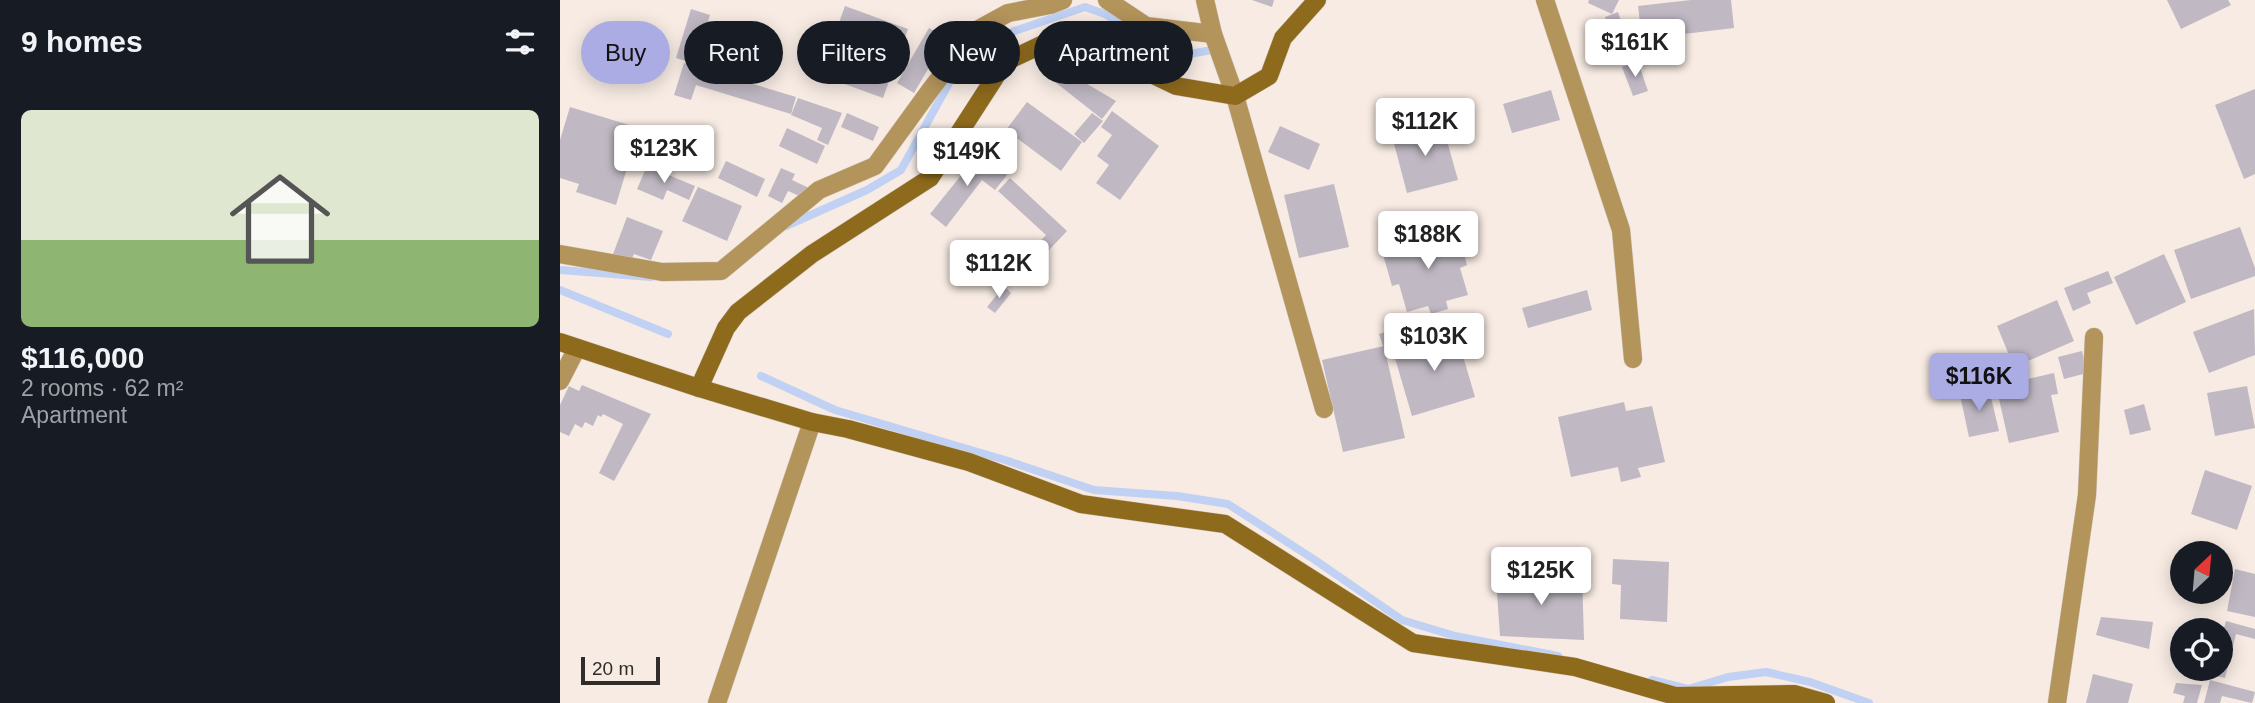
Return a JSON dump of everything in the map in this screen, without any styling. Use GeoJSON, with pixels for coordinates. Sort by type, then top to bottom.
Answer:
{"type":"FeatureCollection","features":[{"type":"Feature","properties":{"kind":"street"},"geometry":{"type":"LineString","coordinates":[[560,254],[662,272],[720,271],[819,190],[874,166],[977,30],[1008,6],[1050,5],[1063,0]]}},
{"type":"Feature","properties":{"kind":"street"},"geometry":{"type":"LineString","coordinates":[[1107,0],[1146,26],[1213,34]]}},
{"type":"Feature","properties":{"kind":"street"},"geometry":{"type":"LineString","coordinates":[[1205,0],[1324,409]]}},
{"type":"Feature","properties":{"kind":"street"},"geometry":{"type":"LineString","coordinates":[[699,388],[726,328],[738,312],[812,254],[930,178],[1005,62],[1056,38],[1091,45],[1176,86],[1235,96],[1269,76],[1283,38],[1317,0]]}},
{"type":"Feature","properties":{"kind":"street"},"geometry":{"type":"LineString","coordinates":[[1545,0],[1621,230],[1633,359]]}},
{"type":"Feature","properties":{"kind":"street"},"geometry":{"type":"LineString","coordinates":[[2057,703],[2087,495],[2094,337]]}},
{"type":"Feature","properties":{"kind":"street"},"geometry":{"type":"LineString","coordinates":[[560,381],[568,345],[813,422],[969,462],[1081,504],[1225,524],[1413,643],[1575,667],[1675,696],[1794,694],[1826,703]]}},
{"type":"Feature","properties":{"kind":"street"},"geometry":{"type":"LineString","coordinates":[[717,703],[813,422]]}},
{"type":"Feature","properties":{"kind":"building"},"geometry":{"type":"Polygon","coordinates":[[[1252,0],[1274,0],[1272,7],[1252,0]]]}},
{"type":"Feature","properties":{"kind":"building"},"geometry":{"type":"Polygon","coordinates":[[[1589,0],[1619,0],[1612,14],[1588,3],[1589,0]]]}},
{"type":"Feature","properties":{"kind":"building"},"geometry":{"type":"Polygon","coordinates":[[[1691,0],[1731,0],[1734,28],[1642,39],[1638,6],[1691,0]]]}},
{"type":"Feature","properties":{"kind":"building"},"geometry":{"type":"Polygon","coordinates":[[[2167,0],[2228,0],[2231,5],[2181,29],[2167,0]]]}},
{"type":"Feature","properties":{"kind":"building"},"geometry":{"type":"Polygon","coordinates":[[[845,6],[886,21],[840,21],[845,6]]]}},
{"type":"Feature","properties":{"kind":"building"},"geometry":{"type":"Polygon","coordinates":[[[691,9],[710,15],[708,21],[687,21],[691,9]]]}},
{"type":"Feature","properties":{"kind":"building"},"geometry":{"type":"Polygon","coordinates":[[[1618,12],[1631,50],[1618,55],[1605,17],[1618,12]]]}},
{"type":"Feature","properties":{"kind":"building"},"geometry":{"type":"Polygon","coordinates":[[[684,32],[684,61],[676,58],[684,32]]]}},
{"type":"Feature","properties":{"kind":"building"},"geometry":{"type":"Polygon","coordinates":[[[924,37],[924,76],[914,93],[899,84],[910,84],[910,61],[924,37]]]}},
{"type":"Feature","properties":{"kind":"building"},"geometry":{"type":"Polygon","coordinates":[[[1638,62],[1648,91],[1633,96],[1622,67],[1638,62]]]}},
{"type":"Feature","properties":{"kind":"building"},"geometry":{"type":"Polygon","coordinates":[[[684,63],[684,84],[753,84],[796,97],[791,114],[696,85],[691,100],[674,95],[684,63]]]}},
{"type":"Feature","properties":{"kind":"building"},"geometry":{"type":"Polygon","coordinates":[[[845,84],[888,84],[883,98],[845,84]]]}},
{"type":"Feature","properties":{"kind":"building"},"geometry":{"type":"Polygon","coordinates":[[[1058,84],[1087,84],[1116,101],[1102,119],[1058,84]]]}},
{"type":"Feature","properties":{"kind":"building"},"geometry":{"type":"Polygon","coordinates":[[[2255,89],[2255,174],[2244,179],[2215,105],[2255,89]]]}},
{"type":"Feature","properties":{"kind":"building"},"geometry":{"type":"Polygon","coordinates":[[[1551,90],[1560,120],[1512,133],[1503,104],[1551,90]]]}},
{"type":"Feature","properties":{"kind":"building"},"geometry":{"type":"Polygon","coordinates":[[[798,98],[842,113],[828,145],[817,140],[822,128],[791,115],[798,98]]]}},
{"type":"Feature","properties":{"kind":"building"},"geometry":{"type":"Polygon","coordinates":[[[1027,102],[1082,142],[1061,171],[1006,130],[1027,102]]]}},
{"type":"Feature","properties":{"kind":"building"},"geometry":{"type":"Polygon","coordinates":[[[570,107],[639,128],[616,205],[576,192],[579,184],[560,178],[560,140],[570,107]]]}},
{"type":"Feature","properties":{"kind":"building"},"geometry":{"type":"Polygon","coordinates":[[[1112,111],[1159,146],[1120,200],[1096,183],[1109,165],[1097,156],[1112,135],[1101,127],[1112,111]]]}},
{"type":"Feature","properties":{"kind":"building"},"geometry":{"type":"Polygon","coordinates":[[[847,113],[879,127],[873,141],[841,127],[847,113]]]}},
{"type":"Feature","properties":{"kind":"building"},"geometry":{"type":"Polygon","coordinates":[[[1092,113],[1103,121],[1084,143],[1074,134],[1092,113]]]}},
{"type":"Feature","properties":{"kind":"building"},"geometry":{"type":"Polygon","coordinates":[[[1442,123],[1458,180],[1407,193],[1392,136],[1442,123]]]}},
{"type":"Feature","properties":{"kind":"building"},"geometry":{"type":"Polygon","coordinates":[[[669,125],[683,131],[664,172],[651,166],[669,125]]]}},
{"type":"Feature","properties":{"kind":"building"},"geometry":{"type":"Polygon","coordinates":[[[1280,126],[1320,144],[1309,170],[1268,152],[1280,126]]]}},
{"type":"Feature","properties":{"kind":"building"},"geometry":{"type":"Polygon","coordinates":[[[787,128],[825,146],[817,164],[779,146],[787,128]]]}},
{"type":"Feature","properties":{"kind":"building"},"geometry":{"type":"Polygon","coordinates":[[[979,153],[1007,175],[995,190],[982,180],[946,227],[930,214],[979,153]]]}},
{"type":"Feature","properties":{"kind":"building"},"geometry":{"type":"Polygon","coordinates":[[[726,161],[765,179],[757,197],[718,178],[726,161]]]}},
{"type":"Feature","properties":{"kind":"building"},"geometry":{"type":"Polygon","coordinates":[[[647,166],[695,186],[689,200],[667,190],[663,200],[637,189],[647,166]]]}},
{"type":"Feature","properties":{"kind":"building"},"geometry":{"type":"Polygon","coordinates":[[[781,168],[795,174],[792,180],[809,188],[804,198],[788,191],[782,203],[768,196],[781,168]]]}},
{"type":"Feature","properties":{"kind":"building"},"geometry":{"type":"Polygon","coordinates":[[[1010,178],[1067,231],[1035,265],[1026,256],[1046,235],[998,191],[1010,178]]]}},
{"type":"Feature","properties":{"kind":"building"},"geometry":{"type":"Polygon","coordinates":[[[1334,184],[1349,247],[1299,258],[1284,195],[1334,184]]]}},
{"type":"Feature","properties":{"kind":"building"},"geometry":{"type":"Polygon","coordinates":[[[698,187],[742,206],[727,241],[682,221],[698,187]]]}},
{"type":"Feature","properties":{"kind":"building"},"geometry":{"type":"Polygon","coordinates":[[[627,217],[663,231],[651,260],[634,254],[631,260],[613,254],[627,217]]]}},
{"type":"Feature","properties":{"kind":"building"},"geometry":{"type":"Polygon","coordinates":[[[2240,227],[2255,268],[2255,276],[2191,299],[2174,250],[2240,227]]]}},
{"type":"Feature","properties":{"kind":"building"},"geometry":{"type":"Polygon","coordinates":[[[1457,229],[1467,265],[1460,268],[1468,295],[1446,301],[1448,309],[1431,314],[1428,306],[1407,312],[1399,284],[1392,286],[1382,251],[1457,229]]]}},
{"type":"Feature","properties":{"kind":"building"},"geometry":{"type":"Polygon","coordinates":[[[2164,254],[2186,302],[2136,325],[2114,277],[2164,254]]]}},
{"type":"Feature","properties":{"kind":"building"},"geometry":{"type":"Polygon","coordinates":[[[2108,271],[2113,283],[2087,293],[2091,303],[2073,311],[2064,288],[2108,271]]]}},
{"type":"Feature","properties":{"kind":"building"},"geometry":{"type":"Polygon","coordinates":[[[1004,286],[1011,293],[995,313],[987,307],[1004,286]]]}},
{"type":"Feature","properties":{"kind":"building"},"geometry":{"type":"Polygon","coordinates":[[[1587,290],[1592,310],[1528,328],[1522,308],[1587,290]]]}},
{"type":"Feature","properties":{"kind":"building"},"geometry":{"type":"Polygon","coordinates":[[[2057,300],[2074,341],[2014,367],[1997,326],[2057,300]]]}},
{"type":"Feature","properties":{"kind":"building"},"geometry":{"type":"Polygon","coordinates":[[[2254,309],[2255,355],[2209,373],[2193,332],[2254,309]]]}},
{"type":"Feature","properties":{"kind":"building"},"geometry":{"type":"Polygon","coordinates":[[[1398,328],[1401,341],[1383,346],[1379,334],[1398,328]]]}},
{"type":"Feature","properties":{"kind":"building"},"geometry":{"type":"Polygon","coordinates":[[[1455,329],[1475,397],[1412,416],[1392,348],[1455,329]]]}},
{"type":"Feature","properties":{"kind":"building"},"geometry":{"type":"Polygon","coordinates":[[[1384,346],[1405,438],[1343,452],[1322,360],[1384,346]]]}},
{"type":"Feature","properties":{"kind":"building"},"geometry":{"type":"Polygon","coordinates":[[[2082,351],[2087,373],[2064,379],[2058,357],[2082,351]]]}},
{"type":"Feature","properties":{"kind":"building"},"geometry":{"type":"Polygon","coordinates":[[[2054,373],[2058,394],[2051,395],[2059,432],[2009,443],[1996,386],[2054,373]]]}},
{"type":"Feature","properties":{"kind":"building"},"geometry":{"type":"Polygon","coordinates":[[[582,385],[651,414],[614,481],[599,473],[623,424],[603,414],[601,417],[598,415],[593,426],[585,422],[582,428],[575,424],[569,436],[560,432],[560,405],[569,386],[579,391],[582,385]]]}},
{"type":"Feature","properties":{"kind":"building"},"geometry":{"type":"Polygon","coordinates":[[[2247,386],[2255,428],[2215,436],[2207,393],[2247,386]]]}},
{"type":"Feature","properties":{"kind":"building"},"geometry":{"type":"Polygon","coordinates":[[[1989,389],[1999,431],[1969,437],[1960,395],[1989,389]]]}},
{"type":"Feature","properties":{"kind":"building"},"geometry":{"type":"Polygon","coordinates":[[[1624,402],[1626,411],[1652,406],[1665,462],[1638,468],[1641,477],[1621,482],[1618,467],[1571,477],[1558,417],[1624,402]]]}},
{"type":"Feature","properties":{"kind":"building"},"geometry":{"type":"Polygon","coordinates":[[[2144,404],[2151,430],[2130,435],[2124,410],[2144,404]]]}},
{"type":"Feature","properties":{"kind":"building"},"geometry":{"type":"Polygon","coordinates":[[[2205,470],[2252,486],[2237,530],[2191,514],[2205,470]]]}},
{"type":"Feature","properties":{"kind":"building"},"geometry":{"type":"Polygon","coordinates":[[[1613,559],[1669,562],[1667,622],[1620,619],[1621,585],[1612,584],[1613,559]]]}},
{"type":"Feature","properties":{"kind":"building"},"geometry":{"type":"Polygon","coordinates":[[[2235,569],[2255,574],[2255,617],[2227,611],[2228,604],[2233,604],[2235,569]]]}},
{"type":"Feature","properties":{"kind":"building"},"geometry":{"type":"Polygon","coordinates":[[[1582,575],[1584,640],[1500,636],[1496,579],[1582,575]]]}},
{"type":"Feature","properties":{"kind":"building"},"geometry":{"type":"Polygon","coordinates":[[[2101,617],[2153,622],[2149,649],[2096,635],[2101,617]]]}},
{"type":"Feature","properties":{"kind":"building"},"geometry":{"type":"Polygon","coordinates":[[[2233,623],[2255,629],[2255,639],[2236,634],[2233,646],[2233,623]]]}},
{"type":"Feature","properties":{"kind":"building"},"geometry":{"type":"Polygon","coordinates":[[[2093,674],[2133,684],[2128,703],[2086,703],[2093,674]]]}},
{"type":"Feature","properties":{"kind":"building"},"geometry":{"type":"Polygon","coordinates":[[[2210,681],[2255,692],[2252,703],[2222,696],[2220,703],[2204,703],[2210,681]]]}},
{"type":"Feature","properties":{"kind":"building"},"geometry":{"type":"Polygon","coordinates":[[[2176,683],[2202,685],[2197,703],[2183,703],[2185,696],[2173,693],[2176,683]]]}},
{"type":"Feature","properties":{"kind":"waterway"},"geometry":{"type":"LineString","coordinates":[[786,226],[867,190],[901,170],[954,74],[997,37],[1085,7],[1105,14],[1177,56],[1218,49]]}},
{"type":"Feature","properties":{"kind":"waterway"},"geometry":{"type":"LineString","coordinates":[[560,270],[651,277]]}},
{"type":"Feature","properties":{"kind":"waterway"},"geometry":{"type":"LineString","coordinates":[[560,290],[668,334]]}},
{"type":"Feature","properties":{"kind":"waterway"},"geometry":{"type":"LineString","coordinates":[[761,376],[835,410],[1005,460],[1094,490],[1177,496],[1228,504],[1402,620],[1455,636],[1558,656]]}},
{"type":"Feature","properties":{"kind":"waterway"},"geometry":{"type":"LineString","coordinates":[[1652,680],[1688,689],[1728,677],[1766,672],[1810,682],[1869,703]]}}]}
